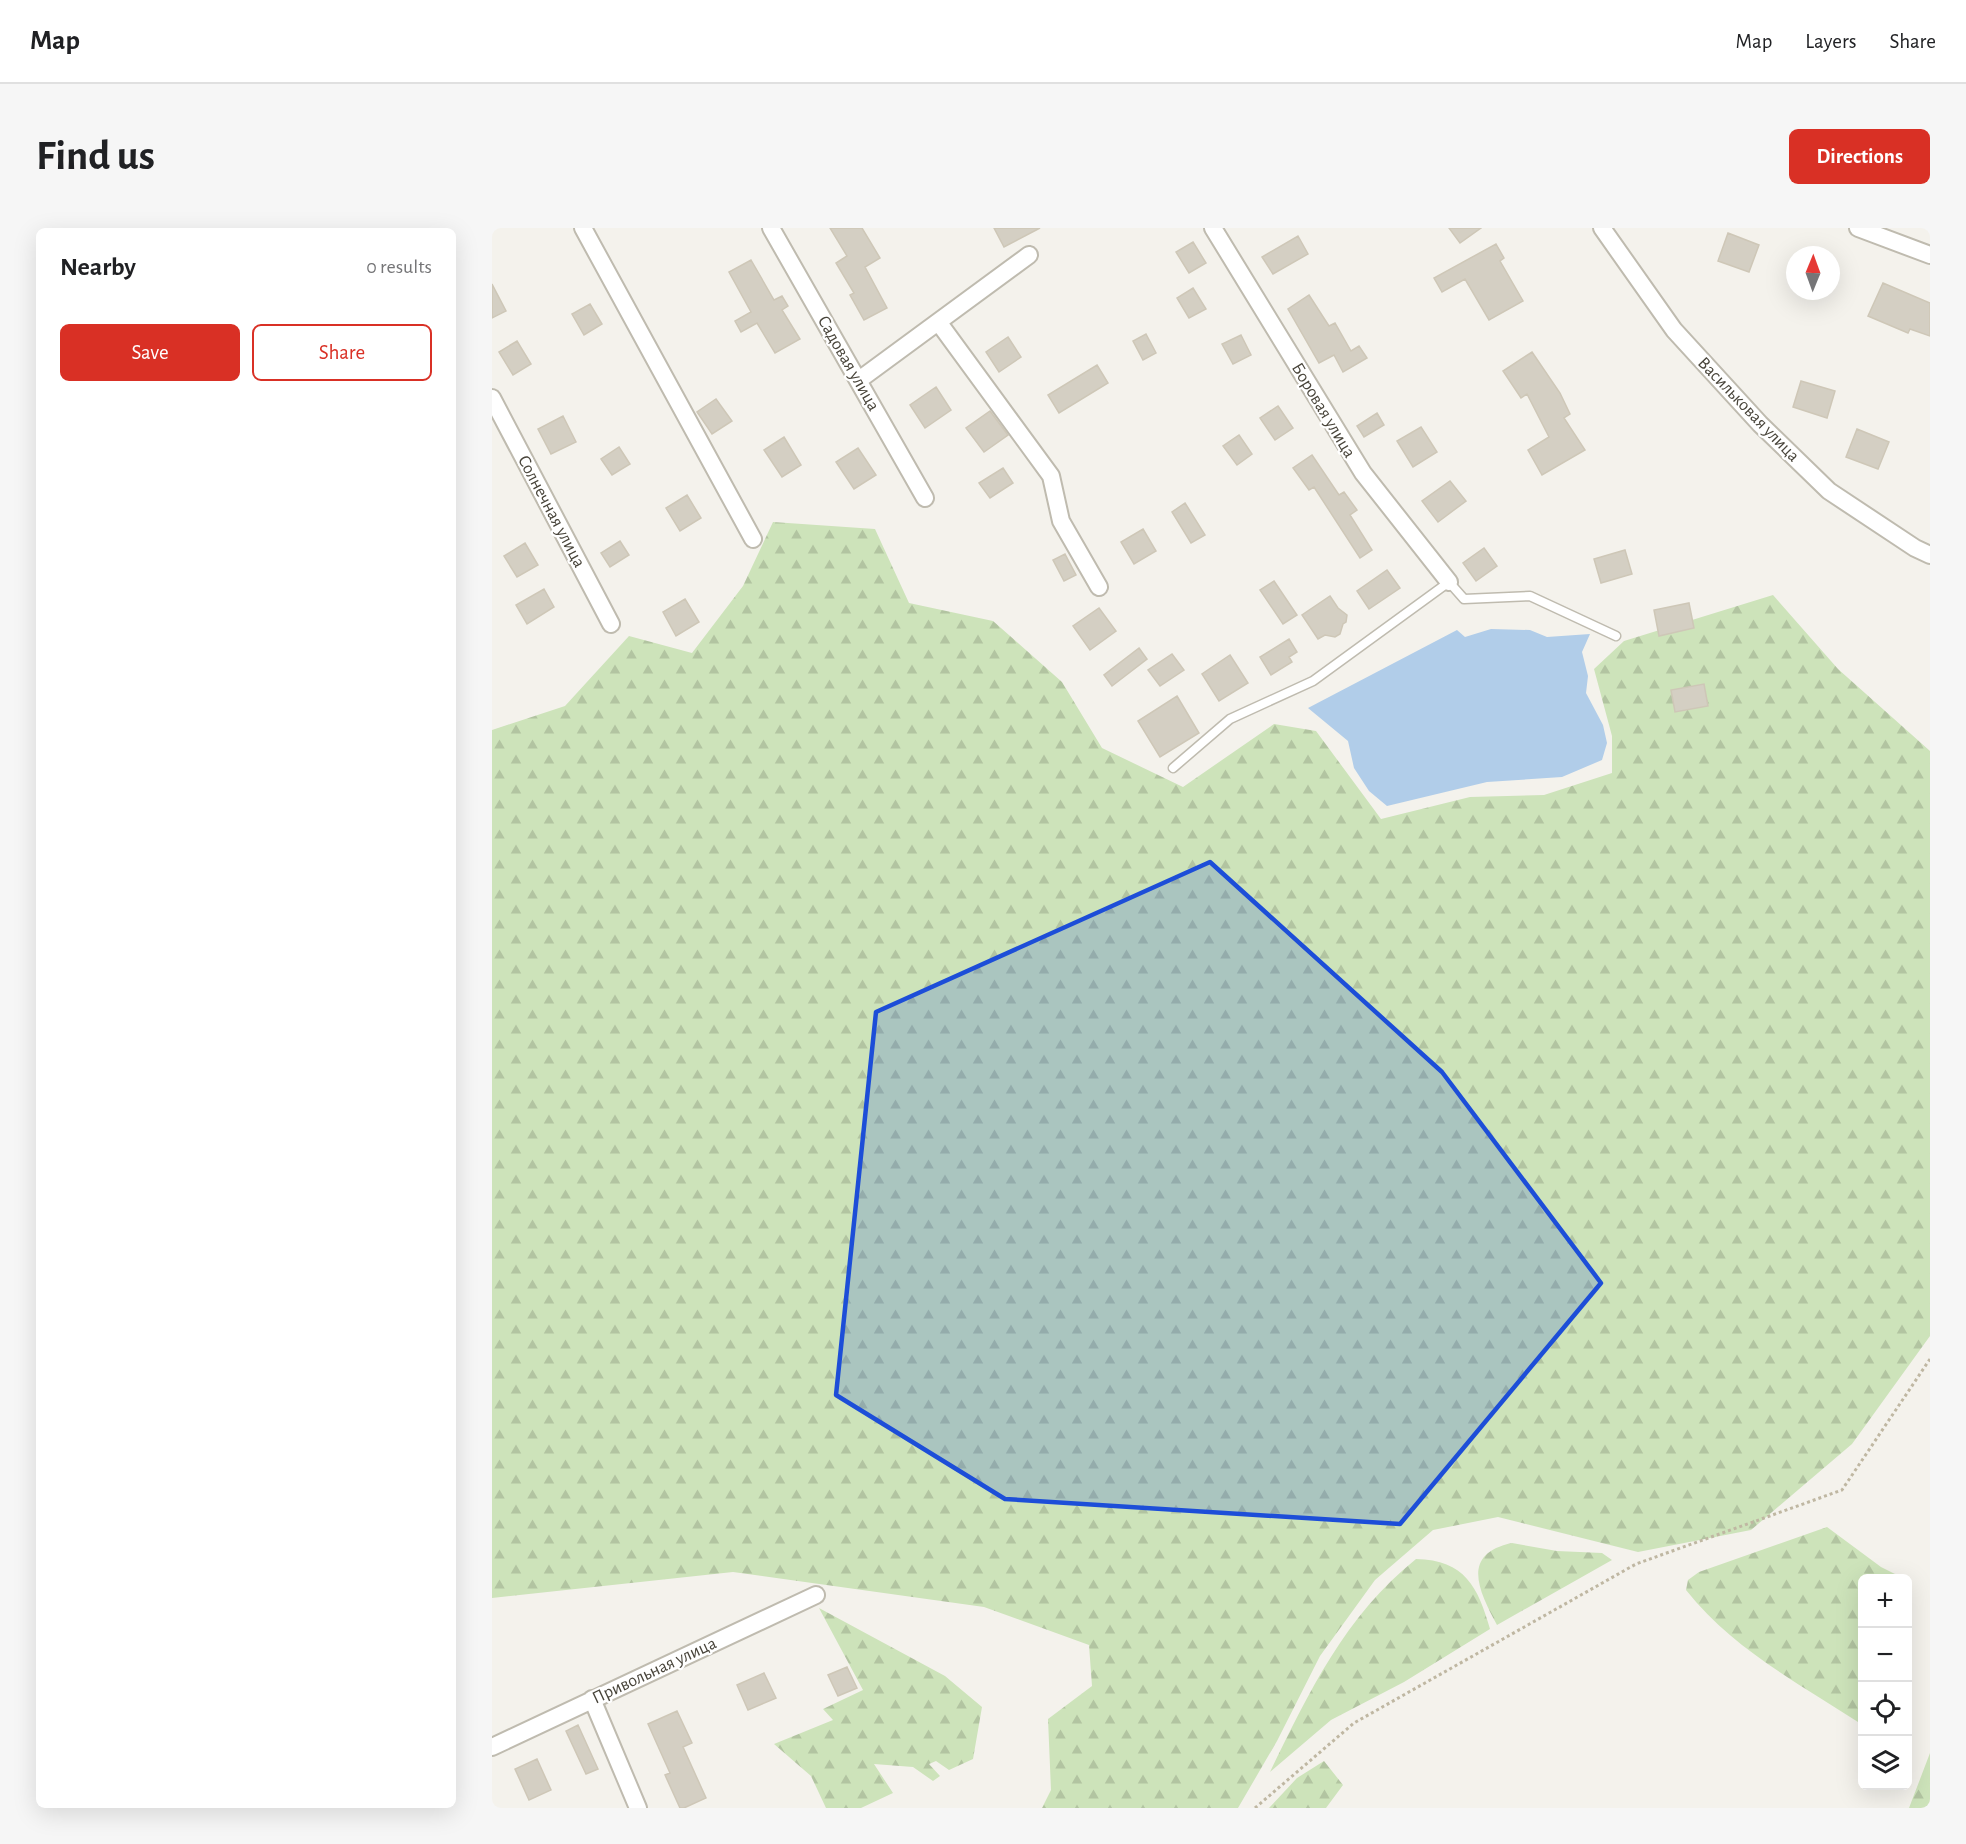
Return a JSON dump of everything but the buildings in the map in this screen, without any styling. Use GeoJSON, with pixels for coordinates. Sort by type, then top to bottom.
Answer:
{"type":"FeatureCollection","features":[{"type":"Feature","properties":{"kind":"street"},"geometry":{"type":"LineString","coordinates":[[584,228],[753,539]]}},
{"type":"Feature","properties":{"kind":"street","name":"Садовая улица"},"geometry":{"type":"LineString","coordinates":[[771,228],[925,498]]}},
{"type":"Feature","properties":{"kind":"street","name":"Боровая улица"},"geometry":{"type":"LineString","coordinates":[[1213,228],[1363,473],[1449,582]]}},
{"type":"Feature","properties":{"kind":"street","name":"Васильковая улица"},"geometry":{"type":"LineString","coordinates":[[1602,228],[1674,330],[1760,424],[1829,491],[1915,548],[1930,555]]}},
{"type":"Feature","properties":{"kind":"street"},"geometry":{"type":"LineString","coordinates":[[1857,228],[1930,255]]}},
{"type":"Feature","properties":{"kind":"street"},"geometry":{"type":"LineString","coordinates":[[859,380],[1029,255]]}},
{"type":"Feature","properties":{"kind":"street"},"geometry":{"type":"LineString","coordinates":[[939,323],[1051,476],[1061,521],[1100,587]]}},
{"type":"Feature","properties":{"kind":"street","name":"Солнечная улица"},"geometry":{"type":"LineString","coordinates":[[492,398],[611,624]]}},
{"type":"Feature","properties":{"kind":"street","name":"Привольная улица"},"geometry":{"type":"LineString","coordinates":[[492,1747],[816,1595]]}},
{"type":"Feature","properties":{"kind":"street"},"geometry":{"type":"LineString","coordinates":[[592,1699],[638,1808]]}},
{"type":"Feature","properties":{"kind":"lane"},"geometry":{"type":"LineString","coordinates":[[1173,768],[1230,719],[1313,681],[1380,635],[1449,582],[1464,599],[1530,596],[1616,636]]}},
{"type":"Feature","properties":{"kind":"path"},"geometry":{"type":"LineString","coordinates":[[1255,1808],[1353,1723],[1636,1564],[1842,1490],[1930,1359]]}},
{"type":"Feature","properties":{"kind":"highlighted area"},"geometry":{"type":"Polygon","coordinates":[[[1210,862],[1442,1072],[1601,1283],[1400,1524],[1005,1499],[836,1395],[876,1012],[1210,862]]]}},
{"type":"Feature","properties":{"kind":"green space"},"geometry":{"type":"Polygon","coordinates":[[[773,522],[875,529],[909,603],[993,621],[1062,682],[1102,748],[1183,787],[1274,724],[1316,731],[1381,819],[1470,797],[1544,795],[1612,773],[1612,736],[1594,669],[1624,641],[1773,595],[1838,669],[1930,751],[1930,1336],[1852,1444],[1751,1530],[1638,1552],[1498,1517],[1433,1530],[1375,1580],[1320,1656],[1277,1741],[1238,1808],[1042,1808],[1051,1790],[1048,1719],[1092,1686],[1089,1645],[984,1607],[733,1572],[492,1598],[492,730],[565,706],[629,636],[692,653],[743,586],[773,522]]]}},
{"type":"Feature","properties":{"kind":"green space"},"geometry":{"type":"Polygon","coordinates":[[[1827,1527],[1881,1567],[1895,1574],[1858,1574],[1858,1722],[1766,1663],[1744,1647],[1704,1611],[1686,1590],[1688,1580],[1699,1572],[1827,1527]]]}},
{"type":"Feature","properties":{"kind":"green space"},"geometry":{"type":"Polygon","coordinates":[[[1512,1543],[1557,1551],[1602,1553],[1612,1560],[1497,1625],[1484,1599],[1478,1575],[1485,1556],[1496,1548],[1512,1543]]]}},
{"type":"Feature","properties":{"kind":"green space"},"geometry":{"type":"Polygon","coordinates":[[[1416,1559],[1447,1564],[1467,1579],[1480,1600],[1490,1629],[1404,1682],[1331,1720],[1270,1772],[1315,1684],[1349,1630],[1391,1581],[1416,1559]]]}},
{"type":"Feature","properties":{"kind":"green space"},"geometry":{"type":"Polygon","coordinates":[[[819,1608],[945,1676],[982,1707],[973,1759],[949,1770],[936,1761],[929,1764],[940,1776],[933,1781],[913,1767],[874,1764],[893,1793],[861,1808],[826,1808],[811,1776],[774,1744],[833,1720],[823,1709],[863,1690],[819,1608]]]}},
{"type":"Feature","properties":{"kind":"green space"},"geometry":{"type":"Polygon","coordinates":[[[1930,1753],[1930,1808],[1909,1808],[1930,1753]]]}},
{"type":"Feature","properties":{"kind":"green space"},"geometry":{"type":"Polygon","coordinates":[[[1324,1761],[1343,1785],[1326,1808],[1269,1808],[1297,1778],[1324,1761]]]}},
{"type":"Feature","properties":{"kind":"water"},"geometry":{"type":"Polygon","coordinates":[[[1491,629],[1530,630],[1547,637],[1590,634],[1582,652],[1588,676],[1586,693],[1603,725],[1607,743],[1602,760],[1562,777],[1487,782],[1387,806],[1369,791],[1354,768],[1348,741],[1308,708],[1457,630],[1465,637],[1491,629]]]}}]}
